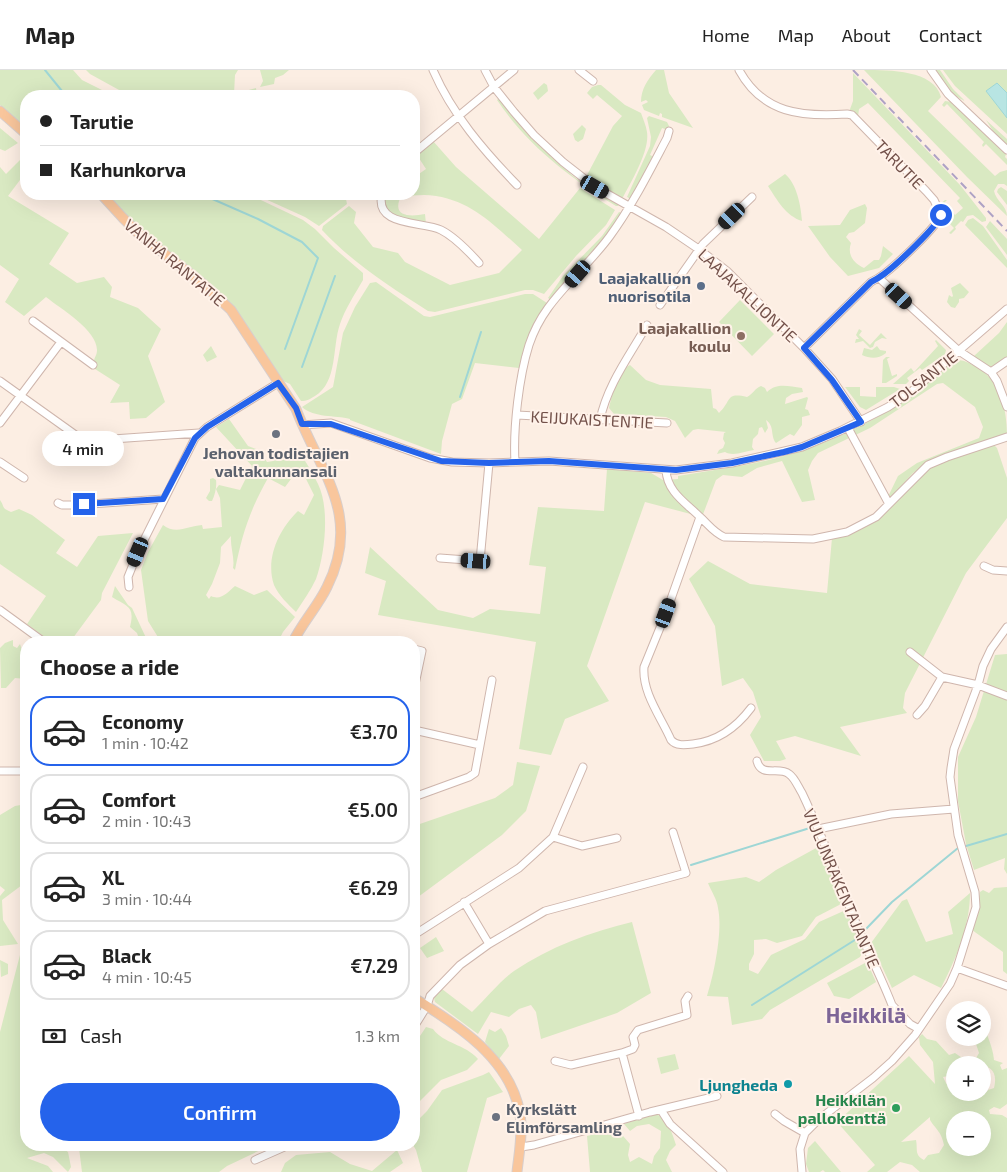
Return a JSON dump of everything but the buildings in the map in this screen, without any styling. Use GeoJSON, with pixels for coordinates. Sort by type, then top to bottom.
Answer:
{"type":"FeatureCollection","features":[{"type":"Feature","properties":{"kind":"main road"},"geometry":{"type":"LineString","coordinates":[[0,111],[20,129]]}},
{"type":"Feature","properties":{"kind":"main road","name":"VANHA RANTATIE"},"geometry":{"type":"LineString","coordinates":[[107,200],[134,229],[231,310],[278,383],[292,411],[302,424],[324,468],[334,493],[340,516],[339,556],[327,587],[297,636]]}},
{"type":"Feature","properties":{"kind":"main road"},"geometry":{"type":"LineString","coordinates":[[420,1002],[473,1038],[485,1050],[508,1081],[520,1115],[520,1147],[517,1172]]}},
{"type":"Feature","properties":{"kind":"street"},"geometry":{"type":"LineString","coordinates":[[433,70],[439,85],[459,116],[486,153],[517,186]]}},
{"type":"Feature","properties":{"kind":"street","name":"LAAJAKALLIONTIE"},"geometry":{"type":"LineString","coordinates":[[485,70],[494,87],[534,135],[563,162],[595,187],[666,227],[700,250],[726,271],[804,348],[832,380],[861,422]]}},
{"type":"Feature","properties":{"kind":"street"},"geometry":{"type":"LineString","coordinates":[[420,147],[514,70]]}},
{"type":"Feature","properties":{"kind":"street"},"geometry":{"type":"LineString","coordinates":[[579,70],[592,81]]}},
{"type":"Feature","properties":{"kind":"street","name":"TARUTIE"},"geometry":{"type":"LineString","coordinates":[[739,70],[748,84],[763,98],[788,111],[812,116],[852,115],[934,200],[941,215],[879,278],[871,282],[804,348]]}},
{"type":"Feature","properties":{"kind":"street"},"geometry":{"type":"LineString","coordinates":[[930,70],[948,94],[1007,150]]}},
{"type":"Feature","properties":{"kind":"street"},"geometry":{"type":"LineString","coordinates":[[515,462],[521,381],[529,345],[550,306],[609,237],[630,207],[669,131]]}},
{"type":"Feature","properties":{"kind":"street"},"geometry":{"type":"LineString","coordinates":[[660,305],[703,244],[752,197]]}},
{"type":"Feature","properties":{"kind":"street"},"geometry":{"type":"LineString","coordinates":[[381,200],[381,205],[384,211],[390,216],[402,221],[442,230],[480,263]]}},
{"type":"Feature","properties":{"kind":"street"},"geometry":{"type":"LineString","coordinates":[[879,278],[958,351],[991,372],[997,381],[1007,407]]}},
{"type":"Feature","properties":{"kind":"street","name":"TOLSANTIE"},"geometry":{"type":"LineString","coordinates":[[302,424],[331,424],[441,461],[489,463],[549,461],[666,470],[706,467],[767,456],[802,447],[861,422],[911,392],[1007,309]]}},
{"type":"Feature","properties":{"kind":"street"},"geometry":{"type":"LineString","coordinates":[[33,321],[93,364]]}},
{"type":"Feature","properties":{"kind":"street"},"geometry":{"type":"LineString","coordinates":[[600,420],[609,392],[647,325]]}},
{"type":"Feature","properties":{"kind":"street"},"geometry":{"type":"LineString","coordinates":[[0,422],[61,342]]}},
{"type":"Feature","properties":{"kind":"street"},"geometry":{"type":"LineString","coordinates":[[991,372],[1007,361]]}},
{"type":"Feature","properties":{"kind":"street"},"geometry":{"type":"LineString","coordinates":[[0,381],[84,441],[199,433]]}},
{"type":"Feature","properties":{"kind":"street"},"geometry":{"type":"LineString","coordinates":[[129,587],[128,577],[130,569],[192,442],[199,433],[278,383]]}},
{"type":"Feature","properties":{"kind":"street","name":"KEIJUKAISTENTIE"},"geometry":{"type":"LineString","coordinates":[[517,415],[667,423]]}},
{"type":"Feature","properties":{"kind":"street"},"geometry":{"type":"LineString","coordinates":[[848,428],[889,504]]}},
{"type":"Feature","properties":{"kind":"street"},"geometry":{"type":"LineString","coordinates":[[666,470],[670,486],[684,504],[715,533],[724,537],[813,539],[846,532],[876,517],[928,465],[1007,437]]}},
{"type":"Feature","properties":{"kind":"street"},"geometry":{"type":"LineString","coordinates":[[0,462],[24,478]]}},
{"type":"Feature","properties":{"kind":"street"},"geometry":{"type":"LineString","coordinates":[[440,558],[480,560],[489,463]]}},
{"type":"Feature","properties":{"kind":"street"},"geometry":{"type":"LineString","coordinates":[[58,503],[73,505],[163,499]]}},
{"type":"Feature","properties":{"kind":"street"},"geometry":{"type":"LineString","coordinates":[[700,517],[644,667],[648,691],[673,743],[686,745],[714,740],[737,726],[751,708]]}},
{"type":"Feature","properties":{"kind":"street"},"geometry":{"type":"LineString","coordinates":[[984,566],[993,570],[1007,571]]}},
{"type":"Feature","properties":{"kind":"street"},"geometry":{"type":"LineString","coordinates":[[0,610],[36,636]]}},
{"type":"Feature","properties":{"kind":"street"},"geometry":{"type":"LineString","coordinates":[[802,1172],[800,1149],[805,1133],[818,1120],[892,1061],[919,1029],[950,984],[976,907],[973,885],[958,835],[950,777],[952,759],[986,658],[1007,627]]}},
{"type":"Feature","properties":{"kind":"street"},"geometry":{"type":"LineString","coordinates":[[910,652],[942,677],[978,685],[1007,696]]}},
{"type":"Feature","properties":{"kind":"street"},"geometry":{"type":"LineString","coordinates":[[917,715],[925,706],[942,677]]}},
{"type":"Feature","properties":{"kind":"street"},"geometry":{"type":"LineString","coordinates":[[420,795],[473,775],[478,762],[492,680]]}},
{"type":"Feature","properties":{"kind":"street"},"geometry":{"type":"LineString","coordinates":[[420,731],[480,745]]}},
{"type":"Feature","properties":{"kind":"street","name":"VIULUNRAKENTAJANTIE"},"geometry":{"type":"LineString","coordinates":[[757,761],[758,766],[763,770],[770,772],[781,771],[789,774],[796,781],[892,1005],[910,1024],[919,1029]]}},
{"type":"Feature","properties":{"kind":"street"},"geometry":{"type":"LineString","coordinates":[[0,764],[0,772],[20,771]]}},
{"type":"Feature","properties":{"kind":"street"},"geometry":{"type":"LineString","coordinates":[[420,932],[519,868],[553,837],[583,767]]}},
{"type":"Feature","properties":{"kind":"street"},"geometry":{"type":"LineString","coordinates":[[818,829],[891,814],[954,809]]}},
{"type":"Feature","properties":{"kind":"street"},"geometry":{"type":"LineString","coordinates":[[420,1017],[427,1006],[430,996],[454,970],[489,944],[544,912],[686,873],[676,848],[673,832]]}},
{"type":"Feature","properties":{"kind":"street"},"geometry":{"type":"LineString","coordinates":[[553,837],[582,846],[617,838]]}},
{"type":"Feature","properties":{"kind":"street"},"geometry":{"type":"LineString","coordinates":[[464,902],[489,944]]}},
{"type":"Feature","properties":{"kind":"street"},"geometry":{"type":"LineString","coordinates":[[956,968],[1007,986]]}},
{"type":"Feature","properties":{"kind":"street"},"geometry":{"type":"LineString","coordinates":[[555,1061],[571,1065],[633,1049],[635,1046],[633,1037],[638,1030],[687,1015],[685,1001],[688,996]]}},
{"type":"Feature","properties":{"kind":"street"},"geometry":{"type":"LineString","coordinates":[[622,1053],[639,1116]]}},
{"type":"Feature","properties":{"kind":"street"},"geometry":{"type":"LineString","coordinates":[[520,1147],[542,1143],[717,1096]]}},
{"type":"Feature","properties":{"kind":"street"},"geometry":{"type":"LineString","coordinates":[[661,1110],[670,1124],[723,1172]]}},
{"type":"Feature","properties":{"kind":"street"},"geometry":{"type":"LineString","coordinates":[[775,1114],[805,1133]]}},
{"type":"Feature","properties":{"kind":"street"},"geometry":{"type":"LineString","coordinates":[[255,1160],[275,1151]]}},
{"type":"Feature","properties":{"kind":"green space"},"geometry":{"type":"Polygon","coordinates":[[[0,70],[73,70],[82,80],[102,90],[20,90],[20,123],[0,105],[0,70]]]}},
{"type":"Feature","properties":{"kind":"green space"},"geometry":{"type":"Polygon","coordinates":[[[86,70],[238,70],[235,75],[234,90],[119,90],[86,70]]]}},
{"type":"Feature","properties":{"kind":"green space"},"geometry":{"type":"Polygon","coordinates":[[[260,70],[289,70],[275,78],[274,84],[260,87],[263,81],[260,70]]]}},
{"type":"Feature","properties":{"kind":"green space"},"geometry":{"type":"Polygon","coordinates":[[[656,70],[664,70],[669,93],[693,128],[662,117],[660,113],[659,116],[644,110],[642,105],[648,102],[646,100],[641,102],[642,93],[656,70]]]}},
{"type":"Feature","properties":{"kind":"green space"},"geometry":{"type":"Polygon","coordinates":[[[864,70],[910,73],[930,81],[937,88],[941,97],[928,111],[995,176],[1007,170],[1007,186],[998,184],[994,191],[1007,212],[1007,216],[967,177],[864,70]]]}},
{"type":"Feature","properties":{"kind":"green space"},"geometry":{"type":"Polygon","coordinates":[[[935,70],[940,70],[953,89],[965,101],[947,88],[935,70]]]}},
{"type":"Feature","properties":{"kind":"green space"},"geometry":{"type":"Polygon","coordinates":[[[943,70],[1007,70],[1007,134],[955,86],[943,70]]]}},
{"type":"Feature","properties":{"kind":"green space"},"geometry":{"type":"Polygon","coordinates":[[[853,73],[960,185],[986,218],[986,221],[982,222],[973,215],[967,216],[963,222],[961,221],[955,227],[956,229],[951,234],[949,233],[954,228],[945,219],[939,205],[947,200],[944,203],[955,215],[963,208],[957,201],[960,198],[868,103],[859,109],[858,117],[849,112],[853,101],[853,73]]]}},
{"type":"Feature","properties":{"kind":"green space"},"geometry":{"type":"Polygon","coordinates":[[[544,83],[547,85],[548,91],[538,100],[533,93],[544,83]]]}},
{"type":"Feature","properties":{"kind":"green space"},"geometry":{"type":"Polygon","coordinates":[[[601,85],[625,105],[641,113],[647,129],[646,148],[643,157],[622,199],[586,177],[613,126],[622,116],[597,95],[593,99],[587,93],[592,87],[601,85]]]}},
{"type":"Feature","properties":{"kind":"green space"},"geometry":{"type":"Polygon","coordinates":[[[499,98],[548,154],[570,174],[586,186],[619,204],[618,206],[582,184],[550,159],[509,117],[497,100],[499,98]]]}},
{"type":"Feature","properties":{"kind":"green space"},"geometry":{"type":"Polygon","coordinates":[[[945,101],[952,102],[1006,154],[1007,165],[986,144],[983,147],[984,142],[947,104],[944,107],[942,105],[945,101]]]}},
{"type":"Feature","properties":{"kind":"green space"},"geometry":{"type":"Polygon","coordinates":[[[649,116],[667,122],[669,126],[668,130],[662,128],[650,155],[654,157],[631,199],[627,197],[650,146],[651,137],[647,118],[649,116]]]}},
{"type":"Feature","properties":{"kind":"green space"},"geometry":{"type":"Polygon","coordinates":[[[986,120],[1007,139],[1007,145],[995,134],[986,120]]]}},
{"type":"Feature","properties":{"kind":"green space"},"geometry":{"type":"Polygon","coordinates":[[[582,125],[586,129],[583,139],[578,142],[573,134],[582,125]]]}},
{"type":"Feature","properties":{"kind":"green space"},"geometry":{"type":"Polygon","coordinates":[[[0,128],[18,143],[5,151],[0,149],[0,128]]]}},
{"type":"Feature","properties":{"kind":"green space"},"geometry":{"type":"Polygon","coordinates":[[[433,141],[456,167],[539,239],[580,188],[615,210],[606,225],[576,256],[544,294],[533,290],[525,290],[435,312],[428,311],[359,264],[322,230],[323,226],[349,206],[356,212],[354,223],[373,247],[398,253],[405,262],[450,285],[499,273],[522,250],[493,224],[472,209],[449,199],[420,195],[420,173],[426,169],[420,160],[420,152],[433,141]]]}},
{"type":"Feature","properties":{"kind":"green space"},"geometry":{"type":"Polygon","coordinates":[[[20,160],[20,180],[8,196],[69,233],[49,264],[77,283],[104,277],[112,287],[110,297],[138,308],[161,329],[148,356],[165,402],[146,418],[130,419],[129,402],[110,403],[120,385],[95,369],[94,359],[97,350],[95,342],[77,320],[46,297],[24,316],[5,302],[19,279],[0,265],[0,167],[6,174],[20,160]]]}},
{"type":"Feature","properties":{"kind":"green space"},"geometry":{"type":"Polygon","coordinates":[[[785,174],[793,183],[802,221],[796,219],[778,202],[768,186],[785,174]]]}},
{"type":"Feature","properties":{"kind":"green space"},"geometry":{"type":"Polygon","coordinates":[[[1001,187],[1007,191],[1007,205],[997,192],[1001,187]]]}},
{"type":"Feature","properties":{"kind":"green space"},"geometry":{"type":"Polygon","coordinates":[[[111,200],[261,200],[303,220],[315,229],[363,273],[363,280],[347,307],[340,324],[331,373],[322,390],[310,399],[301,401],[290,384],[281,380],[246,326],[135,226],[111,200]]]}},
{"type":"Feature","properties":{"kind":"green space"},"geometry":{"type":"Polygon","coordinates":[[[267,200],[346,200],[347,204],[319,226],[305,217],[267,200]]]}},
{"type":"Feature","properties":{"kind":"green space"},"geometry":{"type":"Polygon","coordinates":[[[385,200],[400,200],[398,208],[400,212],[408,215],[425,214],[426,224],[397,217],[387,208],[385,200]]]}},
{"type":"Feature","properties":{"kind":"green space"},"geometry":{"type":"Polygon","coordinates":[[[865,204],[867,208],[865,223],[846,237],[851,243],[850,254],[852,258],[864,268],[874,260],[879,260],[883,246],[893,254],[879,268],[848,276],[830,257],[808,226],[840,225],[850,210],[865,204]]]}},
{"type":"Feature","properties":{"kind":"green space"},"geometry":{"type":"Polygon","coordinates":[[[619,212],[622,213],[597,247],[551,300],[548,298],[563,276],[602,236],[619,212]]]}},
{"type":"Feature","properties":{"kind":"green space"},"geometry":{"type":"Polygon","coordinates":[[[973,218],[983,226],[1007,260],[1007,268],[965,225],[968,220],[973,218]]]}},
{"type":"Feature","properties":{"kind":"green space"},"geometry":{"type":"Polygon","coordinates":[[[990,221],[1007,239],[1007,255],[986,227],[990,221]]]}},
{"type":"Feature","properties":{"kind":"green space"},"geometry":{"type":"Polygon","coordinates":[[[376,282],[424,316],[430,317],[525,294],[533,294],[547,303],[526,345],[519,368],[475,363],[462,399],[452,404],[442,441],[441,454],[350,419],[319,415],[302,407],[333,387],[343,333],[355,307],[370,283],[376,282]]]}},
{"type":"Feature","properties":{"kind":"green space"},"geometry":{"type":"Polygon","coordinates":[[[960,283],[969,292],[964,298],[959,299],[955,308],[951,307],[947,302],[949,295],[953,296],[951,288],[960,283]]]}},
{"type":"Feature","properties":{"kind":"green space"},"geometry":{"type":"Polygon","coordinates":[[[740,300],[774,334],[752,356],[719,322],[740,300]]]}},
{"type":"Feature","properties":{"kind":"green space"},"geometry":{"type":"Polygon","coordinates":[[[1007,322],[1007,359],[990,366],[973,359],[999,333],[1007,322]]]}},
{"type":"Feature","properties":{"kind":"green space"},"geometry":{"type":"Polygon","coordinates":[[[859,329],[862,331],[859,335],[870,345],[881,333],[887,339],[882,338],[870,348],[863,341],[855,343],[856,339],[859,339],[856,335],[859,329]]]}},
{"type":"Feature","properties":{"kind":"green space"},"geometry":{"type":"Polygon","coordinates":[[[936,340],[946,350],[945,354],[922,370],[920,368],[907,378],[909,381],[906,384],[893,384],[911,368],[914,372],[938,346],[936,340]]]}},
{"type":"Feature","properties":{"kind":"green space"},"geometry":{"type":"Polygon","coordinates":[[[211,346],[217,357],[207,362],[203,355],[211,346]]]}},
{"type":"Feature","properties":{"kind":"green space"},"geometry":{"type":"Polygon","coordinates":[[[877,346],[880,350],[886,351],[886,353],[874,358],[862,355],[864,348],[872,350],[877,346]]]}},
{"type":"Feature","properties":{"kind":"green space"},"geometry":{"type":"Polygon","coordinates":[[[886,357],[890,357],[887,359],[892,376],[897,374],[897,376],[886,383],[882,383],[883,360],[886,357]]]}},
{"type":"Feature","properties":{"kind":"green space"},"geometry":{"type":"Polygon","coordinates":[[[957,360],[975,366],[991,379],[1000,396],[1006,415],[1007,435],[926,464],[913,473],[884,505],[898,476],[917,463],[979,438],[983,427],[975,407],[943,383],[937,384],[870,428],[818,453],[808,470],[815,500],[802,502],[782,461],[757,468],[742,477],[723,475],[716,480],[702,517],[645,502],[587,666],[609,701],[565,719],[551,755],[519,749],[536,642],[378,615],[386,581],[365,573],[370,547],[438,610],[473,618],[490,609],[540,614],[546,567],[529,565],[538,507],[604,511],[607,469],[651,473],[663,480],[678,479],[678,476],[731,468],[784,456],[813,447],[883,414],[904,401],[957,360]]]}},
{"type":"Feature","properties":{"kind":"green space"},"geometry":{"type":"Polygon","coordinates":[[[630,365],[646,380],[660,385],[711,389],[713,408],[719,413],[732,397],[747,397],[761,386],[767,392],[779,386],[802,388],[803,392],[792,394],[786,398],[785,404],[807,397],[805,409],[808,410],[810,415],[802,417],[802,425],[794,436],[790,434],[776,443],[771,425],[766,420],[768,428],[765,433],[762,427],[759,428],[758,434],[753,439],[752,447],[754,450],[735,454],[725,452],[717,454],[723,448],[725,443],[723,439],[724,433],[726,432],[698,429],[693,430],[685,438],[675,421],[666,417],[614,414],[609,408],[615,384],[621,373],[630,365]]]}},
{"type":"Feature","properties":{"kind":"green space"},"geometry":{"type":"Polygon","coordinates":[[[845,387],[860,387],[860,396],[876,397],[876,387],[900,389],[866,410],[860,407],[845,387]]]}},
{"type":"Feature","properties":{"kind":"green space"},"geometry":{"type":"Polygon","coordinates":[[[229,419],[248,446],[259,450],[267,462],[273,461],[296,447],[308,465],[322,494],[325,531],[322,557],[316,579],[296,612],[276,589],[271,565],[276,545],[285,526],[298,511],[304,515],[314,495],[306,479],[294,475],[285,487],[268,478],[247,522],[235,570],[233,568],[231,536],[221,547],[220,563],[206,595],[209,599],[211,596],[221,597],[235,586],[254,595],[267,590],[295,617],[281,636],[157,636],[148,621],[141,570],[148,552],[163,525],[177,530],[202,525],[203,529],[222,527],[220,498],[216,489],[219,485],[240,490],[252,466],[216,427],[229,419]]]}},
{"type":"Feature","properties":{"kind":"green space"},"geometry":{"type":"Polygon","coordinates":[[[993,444],[997,448],[1007,478],[1007,518],[966,573],[905,693],[903,708],[907,713],[840,727],[861,756],[795,736],[776,741],[786,759],[764,761],[750,735],[761,717],[753,692],[743,678],[722,686],[715,626],[689,579],[708,561],[750,584],[827,593],[832,538],[865,525],[926,470],[945,460],[993,444]]]}},
{"type":"Feature","properties":{"kind":"green space"},"geometry":{"type":"Polygon","coordinates":[[[210,479],[216,480],[215,491],[212,501],[209,501],[206,498],[210,491],[210,479]]]}},
{"type":"Feature","properties":{"kind":"green space"},"geometry":{"type":"Polygon","coordinates":[[[0,500],[6,509],[11,512],[19,509],[32,515],[65,540],[56,553],[77,567],[98,536],[133,533],[102,593],[101,600],[74,636],[43,636],[27,624],[46,596],[0,564],[0,500]]]}},
{"type":"Feature","properties":{"kind":"green space"},"geometry":{"type":"Polygon","coordinates":[[[115,586],[132,608],[145,636],[138,636],[130,627],[132,615],[129,608],[112,597],[115,586]]]}},
{"type":"Feature","properties":{"kind":"green space"},"geometry":{"type":"Polygon","coordinates":[[[13,640],[13,646],[17,648],[20,644],[20,678],[15,678],[6,688],[1,688],[0,648],[5,643],[13,640]]]}},
{"type":"Feature","properties":{"kind":"green space"},"geometry":{"type":"Polygon","coordinates":[[[1007,654],[1007,874],[1004,869],[1005,858],[974,870],[966,844],[958,801],[958,757],[976,717],[995,655],[1007,654]]]}},
{"type":"Feature","properties":{"kind":"green space"},"geometry":{"type":"Polygon","coordinates":[[[517,762],[540,766],[526,811],[502,835],[420,896],[420,824],[495,798],[513,785],[517,762]]]}},
{"type":"Feature","properties":{"kind":"green space"},"geometry":{"type":"Polygon","coordinates":[[[20,805],[20,886],[2,900],[3,920],[18,944],[0,946],[0,896],[5,890],[0,886],[0,815],[20,805]]]}},
{"type":"Feature","properties":{"kind":"green space"},"geometry":{"type":"Polygon","coordinates":[[[818,847],[827,861],[843,903],[816,917],[802,936],[777,943],[766,939],[754,940],[754,954],[749,964],[749,970],[758,974],[771,955],[805,939],[819,922],[848,909],[861,940],[862,952],[860,957],[770,1010],[762,1019],[732,1025],[728,997],[707,996],[719,940],[717,905],[708,883],[746,877],[759,882],[776,870],[818,847]]]}},
{"type":"Feature","properties":{"kind":"green space"},"geometry":{"type":"Polygon","coordinates":[[[1007,887],[1007,974],[1003,971],[1003,952],[972,930],[977,917],[980,892],[983,890],[989,893],[994,888],[1007,887]]]}},
{"type":"Feature","properties":{"kind":"green space"},"geometry":{"type":"Polygon","coordinates":[[[970,893],[965,930],[952,966],[941,988],[914,975],[892,988],[871,943],[902,901],[907,899],[926,942],[953,934],[948,912],[970,893]]]}},
{"type":"Feature","properties":{"kind":"green space"},"geometry":{"type":"Polygon","coordinates":[[[632,922],[651,993],[617,1013],[541,1039],[536,1012],[531,1005],[519,1009],[509,1017],[491,1012],[478,1034],[435,1002],[434,998],[442,989],[472,1012],[508,975],[527,962],[571,941],[632,922]]]}},
{"type":"Feature","properties":{"kind":"green space"},"geometry":{"type":"Polygon","coordinates":[[[436,937],[444,951],[427,958],[420,948],[436,937]]]}},
{"type":"Feature","properties":{"kind":"green space"},"geometry":{"type":"Polygon","coordinates":[[[20,955],[20,1151],[67,1151],[71,1167],[68,1172],[53,1157],[44,1153],[27,1158],[48,1166],[53,1172],[0,1172],[0,1032],[20,955]]]}},
{"type":"Feature","properties":{"kind":"green space"},"geometry":{"type":"Polygon","coordinates":[[[0,960],[8,964],[8,974],[1,977],[0,960]]]}},
{"type":"Feature","properties":{"kind":"green space"},"geometry":{"type":"Polygon","coordinates":[[[865,963],[868,964],[876,982],[849,999],[834,996],[827,983],[865,963]]]}},
{"type":"Feature","properties":{"kind":"green space"},"geometry":{"type":"Polygon","coordinates":[[[426,1027],[433,1029],[443,1038],[467,1050],[478,1059],[467,1070],[441,1080],[420,1101],[420,1036],[426,1027]]]}},
{"type":"Feature","properties":{"kind":"green space"},"geometry":{"type":"Polygon","coordinates":[[[501,1028],[509,1046],[499,1059],[485,1042],[489,1029],[495,1032],[501,1028]]]}},
{"type":"Feature","properties":{"kind":"green space"},"geometry":{"type":"Polygon","coordinates":[[[922,1034],[927,1039],[936,1041],[949,1055],[955,1053],[959,1056],[946,1056],[946,1076],[943,1077],[946,1083],[946,1101],[991,1101],[991,1089],[994,1088],[995,1077],[991,1070],[991,1056],[977,1056],[979,1053],[977,1046],[991,1046],[994,1060],[1003,1063],[1000,1065],[1002,1070],[1007,1068],[1007,1104],[1000,1109],[994,1107],[989,1111],[946,1111],[946,1156],[991,1156],[991,1114],[1002,1115],[1007,1118],[1007,1172],[920,1172],[912,1165],[900,1162],[887,1172],[867,1172],[875,1165],[837,1122],[909,1056],[935,1084],[933,1062],[920,1045],[919,1037],[922,1034]],[[930,1117],[901,1142],[916,1140],[918,1154],[924,1160],[928,1155],[939,1153],[944,1145],[940,1134],[930,1120],[930,1117]]]}},
{"type":"Feature","properties":{"kind":"green space"},"geometry":{"type":"Polygon","coordinates":[[[675,1054],[679,1069],[661,1074],[657,1058],[675,1054]]]}},
{"type":"Feature","properties":{"kind":"green space"},"geometry":{"type":"Polygon","coordinates":[[[489,1072],[503,1092],[487,1098],[467,1172],[422,1172],[416,1151],[420,1151],[420,1118],[442,1090],[489,1072]]]}},
{"type":"Feature","properties":{"kind":"green space"},"geometry":{"type":"Polygon","coordinates":[[[655,1113],[666,1123],[676,1145],[670,1151],[666,1160],[672,1172],[590,1172],[587,1136],[617,1129],[630,1144],[628,1155],[630,1162],[639,1157],[652,1164],[654,1156],[660,1148],[661,1131],[649,1124],[637,1126],[630,1131],[624,1124],[655,1113]]]}},
{"type":"Feature","properties":{"kind":"green space"},"geometry":{"type":"Polygon","coordinates":[[[815,1141],[841,1172],[825,1172],[823,1170],[820,1172],[809,1172],[806,1164],[808,1148],[815,1141]]]}},
{"type":"Feature","properties":{"kind":"green space"},"geometry":{"type":"Polygon","coordinates":[[[79,1151],[258,1151],[227,1166],[219,1172],[82,1172],[79,1151]]]}},
{"type":"Feature","properties":{"kind":"green space"},"geometry":{"type":"Polygon","coordinates":[[[397,1151],[403,1163],[390,1172],[281,1172],[285,1163],[296,1155],[330,1152],[350,1164],[372,1171],[397,1151]]]}},
{"type":"Feature","properties":{"kind":"water"},"geometry":{"type":"Polygon","coordinates":[[[997,83],[1007,93],[1007,118],[986,91],[997,83]]]}},
{"type":"Feature","properties":{"kind":"waterway"},"geometry":{"type":"LineString","coordinates":[[45,70],[61,90]]}},
{"type":"Feature","properties":{"kind":"waterway"},"geometry":{"type":"LineString","coordinates":[[215,200],[258,219],[302,242],[318,258],[285,349]]}},
{"type":"Feature","properties":{"kind":"waterway"},"geometry":{"type":"LineString","coordinates":[[302,367],[335,276]]}},
{"type":"Feature","properties":{"kind":"waterway"},"geometry":{"type":"LineString","coordinates":[[460,397],[481,332]]}},
{"type":"Feature","properties":{"kind":"waterway"},"geometry":{"type":"LineString","coordinates":[[691,865],[813,827]]}},
{"type":"Feature","properties":{"kind":"waterway"},"geometry":{"type":"LineString","coordinates":[[966,846],[1007,834]]}},
{"type":"Feature","properties":{"kind":"waterway"},"geometry":{"type":"LineString","coordinates":[[865,930],[892,902],[958,848]]}},
{"type":"Feature","properties":{"kind":"waterway"},"geometry":{"type":"LineString","coordinates":[[752,1005],[858,938]]}},
{"type":"Feature","properties":{"kind":"railway"},"geometry":{"type":"LineString","coordinates":[[853,70],[1007,231]]}},
{"type":"Feature","properties":{"kind":"place","name":"Laajakallion nuorisotila"},"geometry":{"type":"Point","coordinates":[701,286]}},
{"type":"Feature","properties":{"kind":"place","name":"Laajakallion koulu"},"geometry":{"type":"Point","coordinates":[741,336]}},
{"type":"Feature","properties":{"kind":"place","name":"Jehovan todistajien valtakunnansali"},"geometry":{"type":"Point","coordinates":[276,434]}},
{"type":"Feature","properties":{"kind":"place","name":"Ljungheda"},"geometry":{"type":"Point","coordinates":[788,1084]}},
{"type":"Feature","properties":{"kind":"place","name":"Heikkilän pallokenttä"},"geometry":{"type":"Point","coordinates":[896,1108]}},
{"type":"Feature","properties":{"kind":"place","name":"Kyrkslätt Elimförsamling"},"geometry":{"type":"Point","coordinates":[496,1117]}},
{"type":"Feature","properties":{"kind":"district","name":"Heikkilä"},"geometry":{"type":"Point","coordinates":[866,1014]}},
{"type":"Feature","properties":{"kind":"route"},"geometry":{"type":"LineString","coordinates":[[84,504],[163,499],[195,438],[207,427],[278,383],[296,408],[302,424],[331,424],[441,461],[489,463],[549,461],[685,470],[758,458],[802,447],[861,422],[846,398],[804,348],[871,282],[884,274],[917,243],[937,223],[941,215]]}}]}
